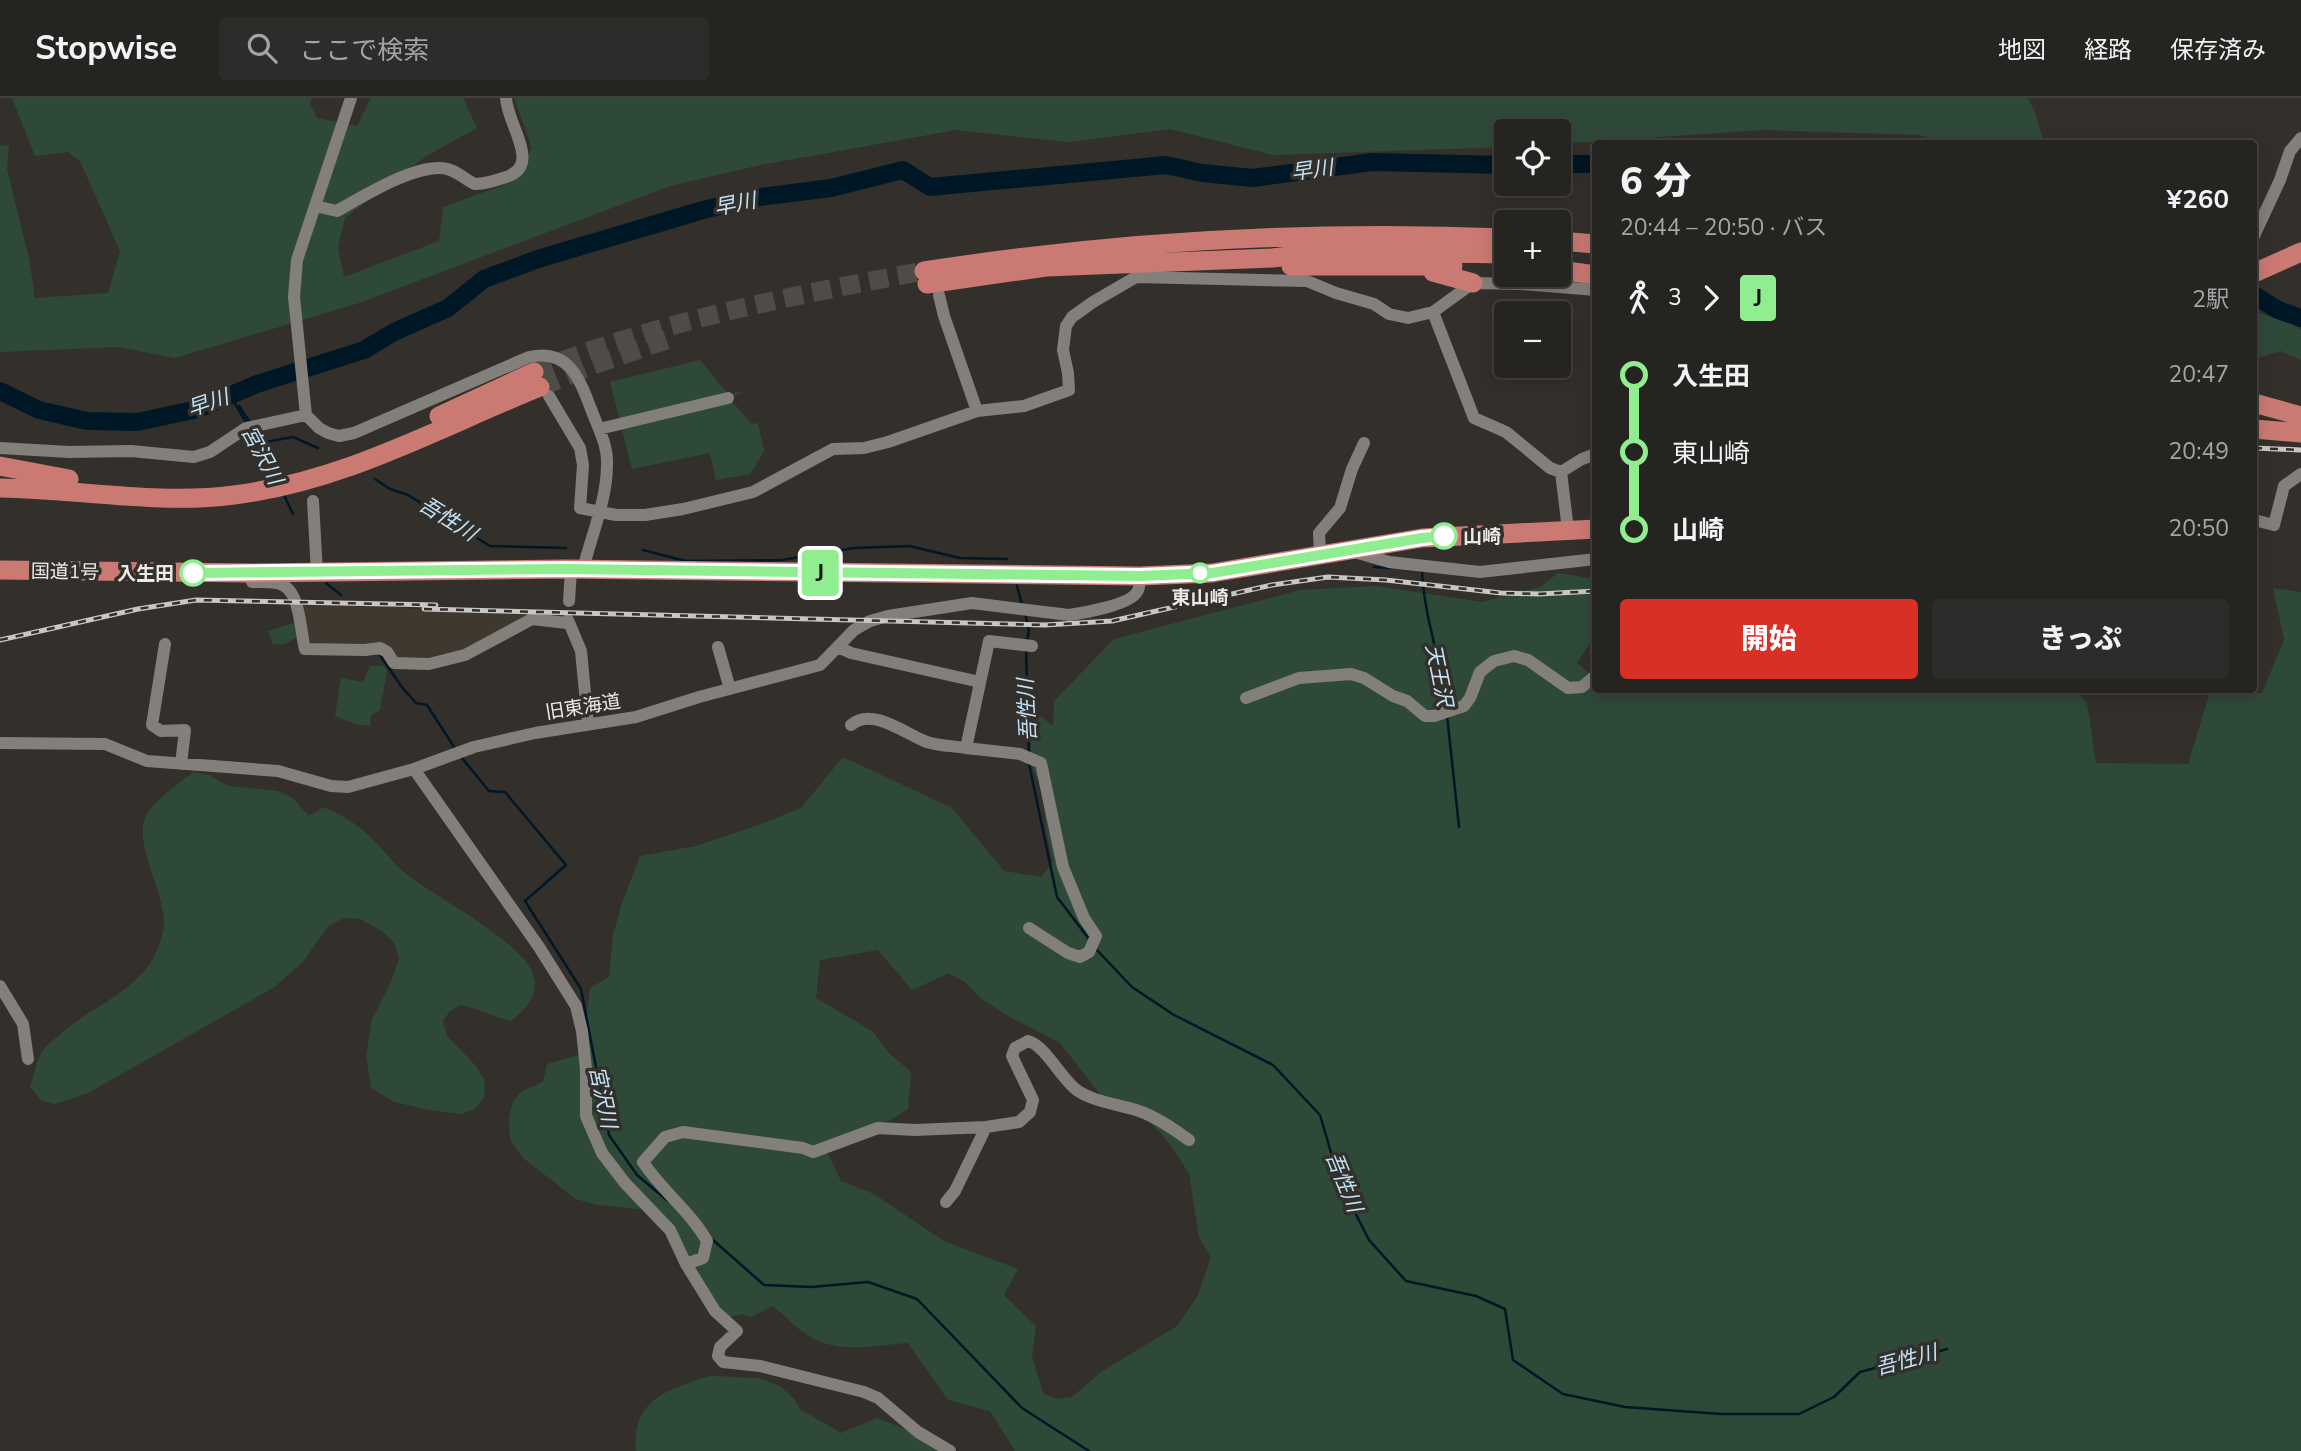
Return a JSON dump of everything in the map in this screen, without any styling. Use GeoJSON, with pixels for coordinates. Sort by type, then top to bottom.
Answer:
{"type":"FeatureCollection","features":[{"type":"Feature","properties":{"kind":"highway"},"geometry":{"type":"LineString","coordinates":[[930,283],[1069,251],[1298,237],[1494,238]]}},
{"type":"Feature","properties":{"kind":"highway"},"geometry":{"type":"LineString","coordinates":[[1571,242],[1592,244]]}},
{"type":"Feature","properties":{"kind":"highway"},"geometry":{"type":"LineString","coordinates":[[1152,246],[1494,254]]}},
{"type":"Feature","properties":{"kind":"highway"},"geometry":{"type":"LineString","coordinates":[[930,283],[1046,267],[1272,258],[1326,252]]}},
{"type":"Feature","properties":{"kind":"highway"},"geometry":{"type":"LineString","coordinates":[[2257,272],[2301,252]]}},
{"type":"Feature","properties":{"kind":"highway"},"geometry":{"type":"LineString","coordinates":[[1571,258],[1592,261]]}},
{"type":"Feature","properties":{"kind":"highway"},"geometry":{"type":"LineString","coordinates":[[1197,261],[1291,266],[1494,267]]}},
{"type":"Feature","properties":{"kind":"highway"},"geometry":{"type":"LineString","coordinates":[[1411,267],[1473,283]]}},
{"type":"Feature","properties":{"kind":"highway"},"geometry":{"type":"LineString","coordinates":[[1571,272],[1592,274]]}},
{"type":"Feature","properties":{"kind":"highway"},"geometry":{"type":"LineString","coordinates":[[0,476],[59,489],[167,506],[226,505],[299,493],[358,475],[393,460],[510,398],[541,385]]}},
{"type":"Feature","properties":{"kind":"highway"},"geometry":{"type":"LineString","coordinates":[[0,488],[198,486],[230,484],[286,474],[354,454],[541,385]]}},
{"type":"Feature","properties":{"kind":"highway"},"geometry":{"type":"LineString","coordinates":[[2257,404],[2301,416]]}},
{"type":"Feature","properties":{"kind":"highway"},"geometry":{"type":"LineString","coordinates":[[2257,417],[2301,424]]}},
{"type":"Feature","properties":{"kind":"highway"},"geometry":{"type":"LineString","coordinates":[[2257,429],[2301,433]]}},
{"type":"Feature","properties":{"kind":"highway"},"geometry":{"type":"LineString","coordinates":[[0,466],[59,489]]}},
{"type":"Feature","properties":{"kind":"highway"},"geometry":{"type":"LineString","coordinates":[[0,495],[59,489]]}},
{"type":"Feature","properties":{"kind":"highway"},"geometry":{"type":"LineString","coordinates":[[0,501],[59,489]]}},
{"type":"Feature","properties":{"kind":"highway","name":"国道1号"},"geometry":{"type":"LineString","coordinates":[[0,570],[317,573],[577,570],[1140,576],[1212,573],[1422,538],[1592,529]]}},
{"type":"Feature","properties":{"kind":"street"},"geometry":{"type":"LineString","coordinates":[[351,98],[324,209],[297,260],[294,297],[306,411],[319,428],[339,436],[354,433],[512,363],[537,355],[545,355],[569,366],[578,374],[584,389],[606,451],[607,464],[598,513],[577,570],[569,601]]}},
{"type":"Feature","properties":{"kind":"street"},"geometry":{"type":"LineString","coordinates":[[324,209],[389,181],[432,169],[451,170],[475,184],[514,175],[523,166],[524,158],[506,98]]}},
{"type":"Feature","properties":{"kind":"street"},"geometry":{"type":"LineString","coordinates":[[2257,230],[2290,151],[2301,138]]}},
{"type":"Feature","properties":{"kind":"street"},"geometry":{"type":"LineString","coordinates":[[541,385],[580,449],[583,465],[580,508],[598,513],[645,515],[753,492],[833,449],[864,448],[888,442],[976,411],[1024,405],[1069,390],[1063,350],[1066,326],[1072,317],[1093,302],[1136,277],[1307,281],[1374,304],[1389,314],[1408,318],[1433,312],[1473,283],[1592,290]]}},
{"type":"Feature","properties":{"kind":"street"},"geometry":{"type":"LineString","coordinates":[[930,283],[976,411]]}},
{"type":"Feature","properties":{"kind":"street"},"geometry":{"type":"LineString","coordinates":[[1433,312],[1474,418],[1506,432],[1550,468],[1561,472]]}},
{"type":"Feature","properties":{"kind":"street"},"geometry":{"type":"LineString","coordinates":[[597,424],[728,398]]}},
{"type":"Feature","properties":{"kind":"street"},"geometry":{"type":"LineString","coordinates":[[0,448],[69,452],[131,451],[194,457],[210,452],[246,428],[306,411]]}},
{"type":"Feature","properties":{"kind":"street"},"geometry":{"type":"LineString","coordinates":[[1320,554],[1318,533],[1340,508],[1352,469],[1364,443]]}},
{"type":"Feature","properties":{"kind":"street"},"geometry":{"type":"LineString","coordinates":[[1561,472],[1592,455]]}},
{"type":"Feature","properties":{"kind":"street"},"geometry":{"type":"LineString","coordinates":[[1561,472],[1568,530]]}},
{"type":"Feature","properties":{"kind":"street"},"geometry":{"type":"LineString","coordinates":[[2257,521],[2274,525],[2284,486],[2301,474]]}},
{"type":"Feature","properties":{"kind":"street"},"geometry":{"type":"LineString","coordinates":[[313,501],[317,573]]}},
{"type":"Feature","properties":{"kind":"street"},"geometry":{"type":"LineString","coordinates":[[1350,551],[1389,562],[1480,572],[1592,559]]}},
{"type":"Feature","properties":{"kind":"street"},"geometry":{"type":"LineString","coordinates":[[210,573],[216,580],[278,583],[287,587],[296,604],[305,649],[380,648],[387,652],[394,663],[429,664],[465,655],[531,619],[567,621],[581,651],[588,724]]}},
{"type":"Feature","properties":{"kind":"street","name":"旧東海道"},"geometry":{"type":"LineString","coordinates":[[0,743],[105,744],[146,761],[278,771],[340,787],[414,769],[485,744],[636,717],[820,665],[854,629],[870,621],[940,606],[972,603],[1069,615],[1080,614],[1132,598],[1139,589],[1140,576]]}},
{"type":"Feature","properties":{"kind":"street"},"geometry":{"type":"LineString","coordinates":[[966,748],[989,641],[1032,646]]}},
{"type":"Feature","properties":{"kind":"street"},"geometry":{"type":"LineString","coordinates":[[165,644],[152,725],[161,731],[185,730],[181,764]]}},
{"type":"Feature","properties":{"kind":"street"},"geometry":{"type":"LineString","coordinates":[[718,647],[730,689]]}},
{"type":"Feature","properties":{"kind":"street"},"geometry":{"type":"LineString","coordinates":[[838,647],[851,653],[980,682]]}},
{"type":"Feature","properties":{"kind":"street"},"geometry":{"type":"LineString","coordinates":[[1246,698],[1299,677],[1351,674],[1407,701],[1425,716],[1434,716],[1464,706],[1470,698],[1479,671],[1494,661],[1514,656],[1528,660],[1568,688],[1582,687],[1592,678]]}},
{"type":"Feature","properties":{"kind":"street"},"geometry":{"type":"LineString","coordinates":[[851,726],[857,720],[870,719],[901,727],[927,742],[1020,754],[1041,763],[1063,867],[1084,918],[1096,936],[1089,952],[1080,957],[1068,953],[1029,928]]}},
{"type":"Feature","properties":{"kind":"street"},"geometry":{"type":"LineString","coordinates":[[414,769],[539,947],[576,1006],[586,1069],[586,1116],[603,1153],[625,1183],[670,1230],[686,1264],[715,1311],[737,1331],[720,1348],[718,1356],[723,1362],[760,1366],[864,1392],[878,1398],[918,1432],[950,1451]]}},
{"type":"Feature","properties":{"kind":"street"},"geometry":{"type":"LineString","coordinates":[[0,986],[23,1024],[28,1059]]}},
{"type":"Feature","properties":{"kind":"street"},"geometry":{"type":"LineString","coordinates":[[686,1264],[703,1258],[707,1241],[696,1222],[655,1180],[643,1162],[665,1137],[683,1132],[803,1148],[814,1152],[878,1128],[915,1130],[986,1127],[1019,1122],[1030,1112],[1033,1100],[1012,1056],[1015,1048],[1028,1041],[1035,1043],[1079,1091],[1145,1114],[1189,1140]]}},
{"type":"Feature","properties":{"kind":"street"},"geometry":{"type":"LineString","coordinates":[[946,1202],[955,1191],[986,1127]]}},
{"type":"Feature","properties":{"kind":"shaded area"},"geometry":{"type":"Polygon","coordinates":[[[302,605],[400,607],[429,611],[530,615],[471,648],[430,661],[397,660],[387,647],[312,647],[306,642],[302,605]]]}},
{"type":"Feature","properties":{"kind":"green space"},"geometry":{"type":"Polygon","coordinates":[[[12,98],[312,98],[310,103],[317,118],[357,126],[371,98],[463,98],[477,128],[428,155],[345,218],[338,248],[344,277],[439,241],[443,207],[512,182],[532,148],[514,98],[2028,98],[2043,140],[1941,140],[1918,135],[1762,130],[1571,143],[1571,119],[1494,119],[1494,147],[1273,155],[1170,129],[1068,142],[956,130],[760,165],[670,186],[359,303],[175,358],[118,347],[0,352],[0,145],[9,146],[7,169],[29,259],[35,298],[108,293],[120,251],[80,161],[68,152],[35,156],[12,98]]]}},
{"type":"Feature","properties":{"kind":"green space"},"geometry":{"type":"Polygon","coordinates":[[[2257,312],[2292,324],[2301,330],[2301,360],[2281,351],[2257,358],[2257,312]]]}},
{"type":"Feature","properties":{"kind":"green space"},"geometry":{"type":"Polygon","coordinates":[[[700,360],[728,394],[745,391],[729,398],[752,424],[758,423],[764,451],[750,474],[716,480],[710,453],[632,469],[610,382],[700,360]]]}},
{"type":"Feature","properties":{"kind":"green space"},"geometry":{"type":"Polygon","coordinates":[[[1558,573],[1592,578],[1592,640],[1577,663],[1592,674],[1592,693],[2077,693],[2087,703],[2096,763],[2188,764],[2209,695],[2262,693],[2284,640],[2273,588],[2301,592],[2301,1451],[1015,1451],[990,1411],[948,1400],[908,1343],[846,1347],[822,1342],[801,1330],[773,1306],[751,1317],[743,1314],[730,1317],[714,1301],[670,1225],[640,1209],[597,1205],[576,1199],[523,1158],[510,1139],[509,1118],[513,1101],[522,1091],[543,1082],[547,1064],[582,1054],[592,1041],[586,1018],[590,988],[609,977],[613,935],[640,856],[696,846],[801,808],[843,757],[952,808],[1004,871],[1041,877],[1053,862],[1042,792],[1030,760],[1033,710],[1053,726],[1054,701],[1114,639],[1300,590],[1376,586],[1482,602],[1540,587],[1558,573]],[[878,950],[820,960],[816,998],[872,1031],[890,1054],[911,1072],[908,1109],[892,1119],[824,1145],[841,1181],[874,1194],[944,1241],[1018,1269],[1004,1295],[1036,1326],[1032,1356],[1043,1393],[1056,1399],[1072,1397],[1101,1372],[1177,1326],[1197,1297],[1211,1258],[1199,1237],[1189,1174],[1160,1132],[1139,1114],[1100,1094],[1060,1043],[1010,1017],[980,998],[965,982],[949,973],[912,990],[878,950]]]}},
{"type":"Feature","properties":{"kind":"green space"},"geometry":{"type":"Polygon","coordinates":[[[294,623],[298,636],[285,644],[273,644],[268,631],[294,623]]]}},
{"type":"Feature","properties":{"kind":"green space"},"geometry":{"type":"Polygon","coordinates":[[[370,666],[384,666],[387,671],[380,710],[371,715],[370,726],[355,724],[335,716],[341,678],[363,682],[370,666]]]}},
{"type":"Feature","properties":{"kind":"green space"},"geometry":{"type":"Polygon","coordinates":[[[193,772],[209,775],[228,786],[278,791],[293,798],[309,816],[323,807],[344,817],[364,831],[406,874],[497,935],[525,960],[532,972],[534,994],[527,1006],[511,1021],[460,1005],[449,1012],[443,1021],[447,1036],[476,1066],[485,1081],[484,1097],[475,1109],[462,1114],[429,1110],[394,1102],[371,1088],[366,1056],[372,1019],[391,982],[399,958],[394,942],[380,930],[360,919],[344,918],[328,926],[303,962],[273,988],[88,1093],[55,1104],[42,1101],[30,1087],[43,1050],[69,1027],[126,988],[150,964],[164,925],[160,898],[146,855],[143,828],[146,816],[154,804],[193,772]]]}},
{"type":"Feature","properties":{"kind":"green space"},"geometry":{"type":"Polygon","coordinates":[[[709,1376],[760,1378],[781,1387],[800,1409],[841,1433],[877,1418],[933,1440],[950,1451],[636,1451],[636,1433],[646,1408],[667,1392],[709,1376]]]}},
{"type":"Feature","properties":{"kind":"waterway","name":"早川"},"geometry":{"type":"LineString","coordinates":[[0,391],[39,410],[87,421],[137,422],[198,409],[257,384],[364,350],[394,332],[448,308],[484,279],[538,259],[752,198],[831,188],[903,170],[930,187],[1166,165],[1202,173],[1253,178],[1372,162],[1494,165]]}},
{"type":"Feature","properties":{"kind":"waterway","name":"早川"},"geometry":{"type":"LineString","coordinates":[[1571,164],[1592,164]]}},
{"type":"Feature","properties":{"kind":"waterway","name":"早川"},"geometry":{"type":"LineString","coordinates":[[2257,297],[2278,310],[2301,318]]}},
{"type":"Feature","properties":{"kind":"waterway","name":"宮沢川"},"geometry":{"type":"LineString","coordinates":[[230,395],[247,424]]}},
{"type":"Feature","properties":{"kind":"waterway","name":"宮沢川"},"geometry":{"type":"LineString","coordinates":[[239,406],[251,424]]}},
{"type":"Feature","properties":{"kind":"waterway","name":"吾性川"},"geometry":{"type":"LineString","coordinates":[[255,429],[265,442],[293,437],[318,448]]}},
{"type":"Feature","properties":{"kind":"waterway","name":"宮沢川"},"geometry":{"type":"LineString","coordinates":[[252,433],[277,479]]}},
{"type":"Feature","properties":{"kind":"waterway","name":"吾性川"},"geometry":{"type":"LineString","coordinates":[[375,479],[390,489],[408,495],[490,546],[566,548]]}},
{"type":"Feature","properties":{"kind":"waterway","name":"宮沢川"},"geometry":{"type":"LineString","coordinates":[[284,495],[293,514]]}},
{"type":"Feature","properties":{"kind":"waterway","name":"吾性川"},"geometry":{"type":"LineString","coordinates":[[643,550],[686,561],[782,560],[854,548],[909,546],[960,558],[1007,559]]}},
{"type":"Feature","properties":{"kind":"waterway","name":"天王沢"},"geometry":{"type":"LineString","coordinates":[[1374,567],[1390,568]]}},
{"type":"Feature","properties":{"kind":"waterway","name":"天王沢"},"geometry":{"type":"LineString","coordinates":[[1422,571],[1446,709]]}},
{"type":"Feature","properties":{"kind":"waterway","name":"宮沢川"},"geometry":{"type":"LineString","coordinates":[[326,583],[341,595]]}},
{"type":"Feature","properties":{"kind":"waterway","name":"吾性川"},"geometry":{"type":"LineString","coordinates":[[1017,586],[1022,604]]}},
{"type":"Feature","properties":{"kind":"waterway","name":"吾性川"},"geometry":{"type":"LineString","coordinates":[[1025,614],[1029,630],[1027,642]]}},
{"type":"Feature","properties":{"kind":"waterway","name":"吾性川"},"geometry":{"type":"LineString","coordinates":[[1026,648],[1029,754]]}},
{"type":"Feature","properties":{"kind":"waterway","name":"宮沢川"},"geometry":{"type":"LineString","coordinates":[[380,655],[416,703],[427,705],[456,750]]}},
{"type":"Feature","properties":{"kind":"waterway","name":"天王沢"},"geometry":{"type":"LineString","coordinates":[[1447,715],[1459,827]]}},
{"type":"Feature","properties":{"kind":"waterway","name":"宮沢川"},"geometry":{"type":"LineString","coordinates":[[462,758],[489,791],[505,792],[566,865],[525,901],[581,989],[609,1135],[637,1175],[668,1201]]}},
{"type":"Feature","properties":{"kind":"waterway","name":"吾性川"},"geometry":{"type":"LineString","coordinates":[[1029,764],[1057,897],[1089,939]]}},
{"type":"Feature","properties":{"kind":"waterway","name":"吾性川"},"geometry":{"type":"LineString","coordinates":[[1095,948],[1132,987],[1174,1015],[1273,1065],[1320,1115],[1340,1183],[1369,1240],[1406,1281],[1476,1296],[1505,1309],[1513,1360],[1563,1394],[1625,1407],[1721,1414],[1799,1414],[1834,1397],[1860,1372],[1947,1349]]}},
{"type":"Feature","properties":{"kind":"waterway","name":"宮沢川"},"geometry":{"type":"LineString","coordinates":[[713,1240],[764,1285],[811,1287],[868,1282],[917,1299],[1022,1408],[1089,1451]]}},
{"type":"Feature","properties":{"kind":"tunnel"},"geometry":{"type":"LineString","coordinates":[[534,372],[581,354],[677,324],[775,300],[924,271]]}},
{"type":"Feature","properties":{"kind":"tunnel"},"geometry":{"type":"LineString","coordinates":[[540,387],[593,365],[672,338]]}},
{"type":"Feature","properties":{"kind":"railway"},"geometry":{"type":"LineString","coordinates":[[2257,448],[2301,450]]}},
{"type":"Feature","properties":{"kind":"railway"},"geometry":{"type":"LineString","coordinates":[[424,609],[1045,625],[1112,621],[1272,585],[1328,577],[1386,580],[1501,593],[1592,591]]}},
{"type":"Feature","properties":{"kind":"railway"},"geometry":{"type":"LineString","coordinates":[[0,640],[138,609],[196,600],[436,605]]}},
{"type":"Feature","properties":{"kind":"bus line","name":"J"},"geometry":{"type":"LineString","coordinates":[[193,573],[565,569],[1140,576],[1212,573],[1444,536]]}},
{"type":"Feature","properties":{"kind":"place","name":"山崎"},"geometry":{"type":"Point","coordinates":[1444,536]}},
{"type":"Feature","properties":{"kind":"place","name":"入生田"},"geometry":{"type":"Point","coordinates":[193,573]}},
{"type":"Feature","properties":{"kind":"place","name":"東山崎"},"geometry":{"type":"Point","coordinates":[1200,573]}}]}
